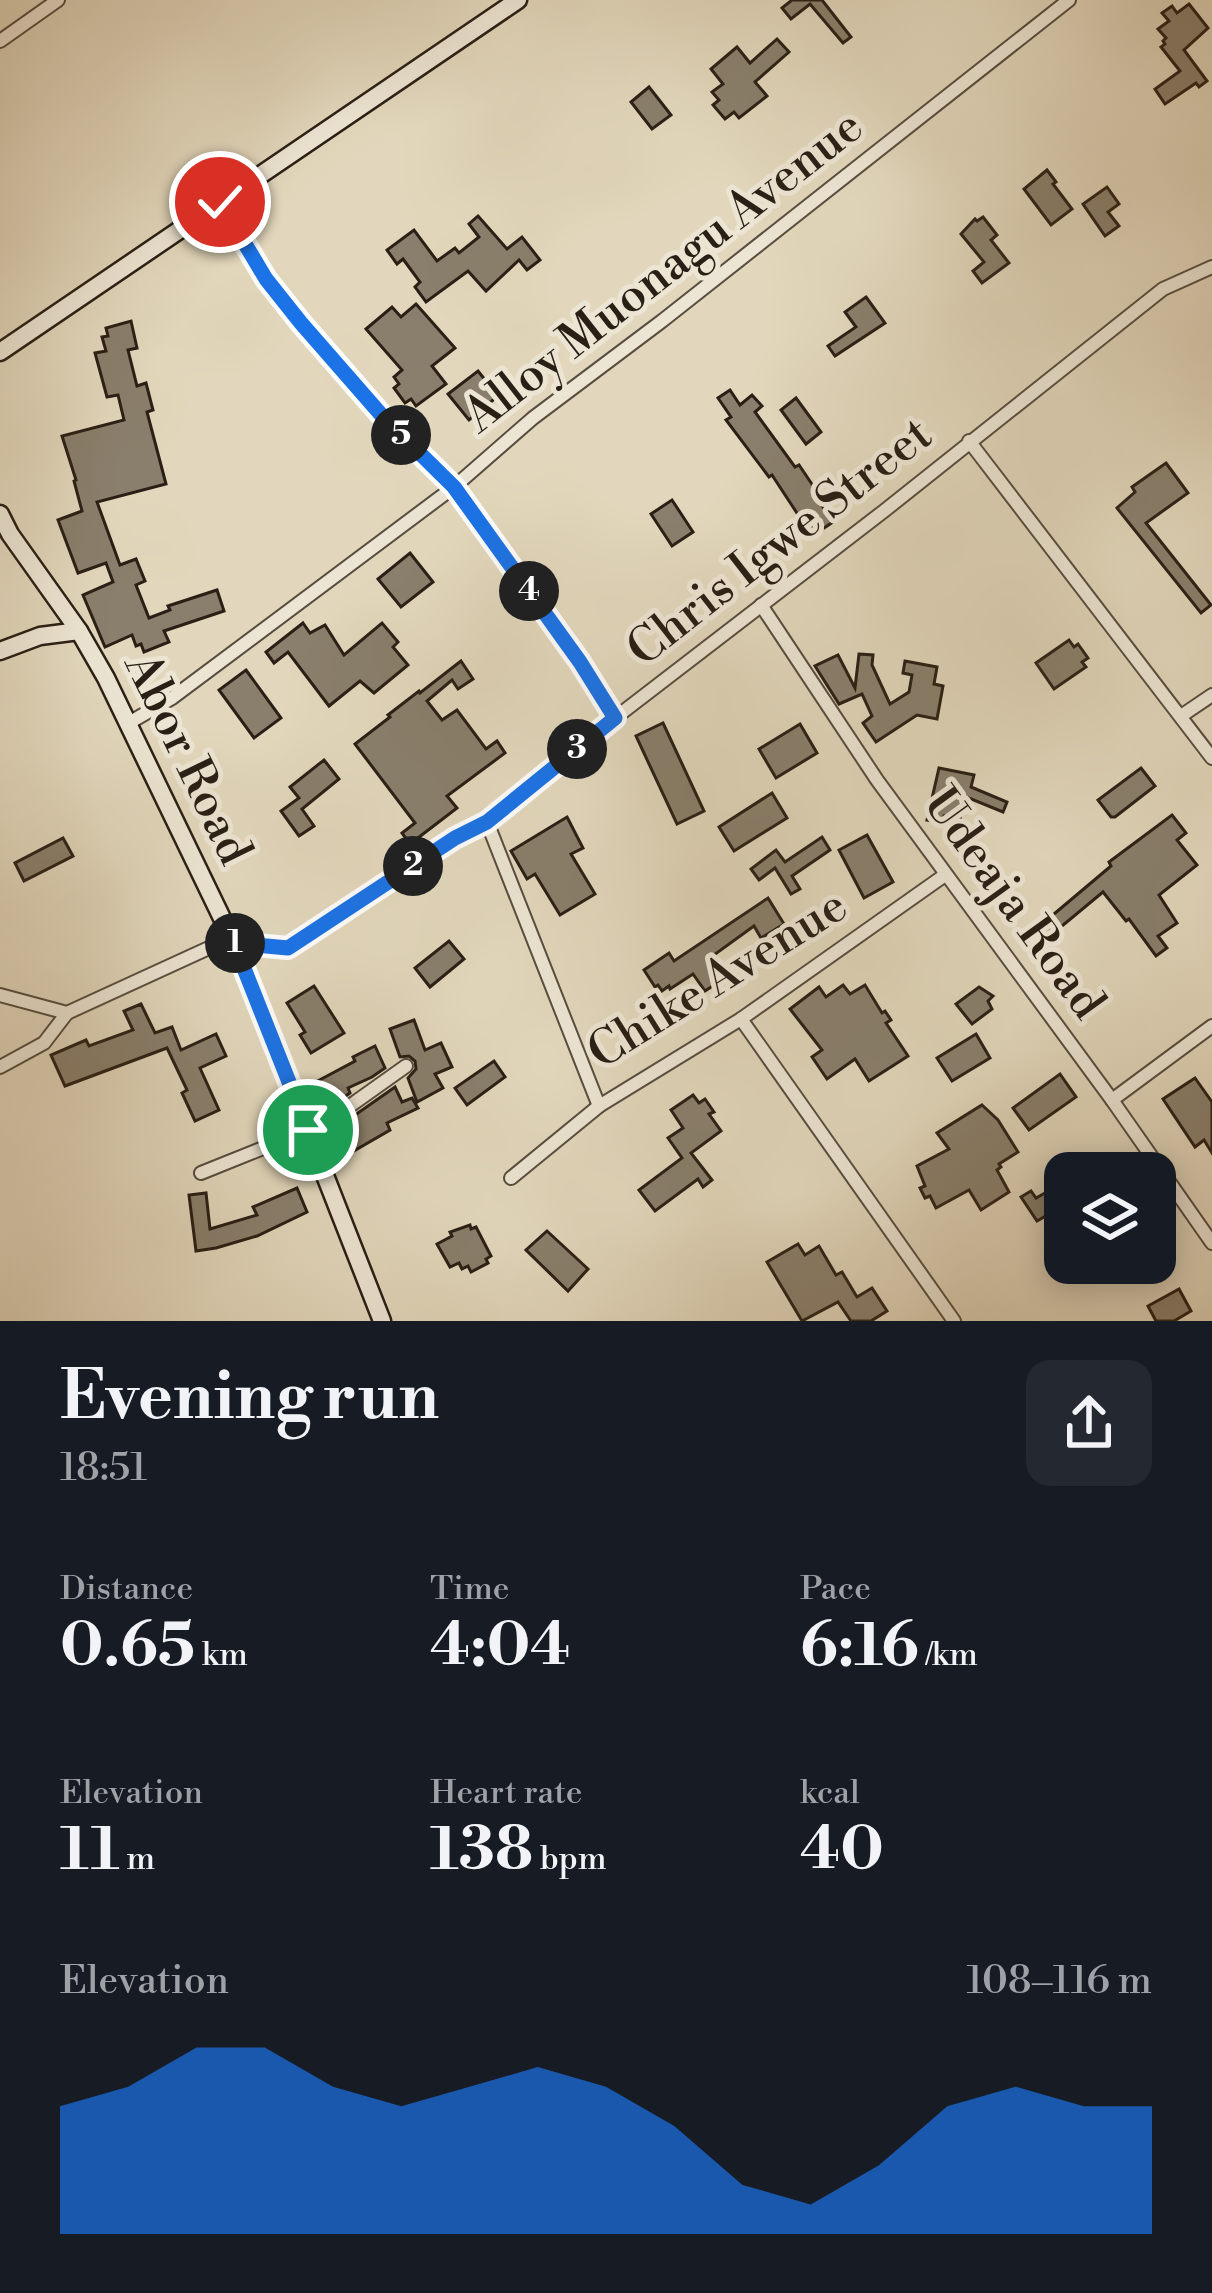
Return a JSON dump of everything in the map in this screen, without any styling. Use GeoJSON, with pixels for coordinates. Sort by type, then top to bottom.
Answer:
{"type":"FeatureCollection","features":[{"type":"Feature","properties":{"kind":"street"},"geometry":{"type":"LineString","coordinates":[[0,41],[58,0]]}},
{"type":"Feature","properties":{"kind":"street"},"geometry":{"type":"LineString","coordinates":[[0,352],[518,0]]}},
{"type":"Feature","properties":{"kind":"street","name":"Alloy Muonagu Avenue"},"geometry":{"type":"LineString","coordinates":[[127,724],[172,698],[454,487],[532,418],[1069,0]]}},
{"type":"Feature","properties":{"kind":"street"},"geometry":{"type":"LineString","coordinates":[[220,202],[289,308],[384,418],[454,487],[615,718]]}},
{"type":"Feature","properties":{"kind":"street","name":"Chris Igwe Street"},"geometry":{"type":"LineString","coordinates":[[0,1067],[44,1043],[67,1013],[211,947],[234,943],[288,948],[455,838],[487,822],[1163,289],[1212,267]]}},
{"type":"Feature","properties":{"kind":"street"},"geometry":{"type":"LineString","coordinates":[[969,441],[1212,758]]}},
{"type":"Feature","properties":{"kind":"street","name":"Abor Road"},"geometry":{"type":"LineString","coordinates":[[0,514],[106,678],[234,943],[382,1321]]}},
{"type":"Feature","properties":{"kind":"street","name":"Udeaja Road"},"geometry":{"type":"LineString","coordinates":[[760,605],[877,780],[1212,1243]]}},
{"type":"Feature","properties":{"kind":"street"},"geometry":{"type":"LineString","coordinates":[[0,651],[40,635],[79,631]]}},
{"type":"Feature","properties":{"kind":"street"},"geometry":{"type":"LineString","coordinates":[[1181,716],[1212,695]]}},
{"type":"Feature","properties":{"kind":"street","name":"Chike Avenue"},"geometry":{"type":"LineString","coordinates":[[487,822],[599,1106],[741,1018],[945,875]]}},
{"type":"Feature","properties":{"kind":"street"},"geometry":{"type":"LineString","coordinates":[[0,995],[67,1013]]}},
{"type":"Feature","properties":{"kind":"street"},"geometry":{"type":"LineString","coordinates":[[741,1018],[954,1321]]}},
{"type":"Feature","properties":{"kind":"street"},"geometry":{"type":"LineString","coordinates":[[1112,1100],[1212,1025]]}},
{"type":"Feature","properties":{"kind":"street"},"geometry":{"type":"LineString","coordinates":[[201,1173],[308,1132],[406,1066]]}},
{"type":"Feature","properties":{"kind":"street"},"geometry":{"type":"LineString","coordinates":[[511,1178],[599,1106]]}},
{"type":"Feature","properties":{"kind":"building"},"geometry":{"type":"Polygon","coordinates":[[[792,0],[822,0],[851,37],[843,43],[810,4],[791,19],[782,8],[792,0]]]}},
{"type":"Feature","properties":{"kind":"building"},"geometry":{"type":"Polygon","coordinates":[[[1189,4],[1208,28],[1184,50],[1207,81],[1165,104],[1155,89],[1180,71],[1161,47],[1166,38],[1158,29],[1169,21],[1162,13],[1172,6],[1177,13],[1189,4]]]}},
{"type":"Feature","properties":{"kind":"building"},"geometry":{"type":"Polygon","coordinates":[[[777,39],[789,52],[755,82],[767,96],[739,118],[734,112],[725,119],[713,105],[719,100],[712,92],[723,84],[711,69],[737,47],[750,63],[777,39]]]}},
{"type":"Feature","properties":{"kind":"building"},"geometry":{"type":"Polygon","coordinates":[[[649,87],[671,115],[652,129],[631,102],[649,87]]]}},
{"type":"Feature","properties":{"kind":"building"},"geometry":{"type":"Polygon","coordinates":[[[1047,170],[1072,209],[1051,225],[1024,189],[1047,170]]]}},
{"type":"Feature","properties":{"kind":"building"},"geometry":{"type":"Polygon","coordinates":[[[1107,187],[1119,204],[1108,212],[1119,226],[1105,236],[1083,204],[1107,187]]]}},
{"type":"Feature","properties":{"kind":"building"},"geometry":{"type":"Polygon","coordinates":[[[478,216],[507,249],[522,237],[540,260],[527,270],[519,260],[486,291],[468,271],[426,302],[415,287],[420,282],[403,259],[397,264],[387,250],[414,230],[437,261],[455,248],[459,253],[479,237],[469,224],[478,216]]]}},
{"type":"Feature","properties":{"kind":"building"},"geometry":{"type":"Polygon","coordinates":[[[983,217],[997,235],[991,240],[1009,263],[982,283],[973,271],[984,262],[961,234],[983,217]]]}},
{"type":"Feature","properties":{"kind":"building"},"geometry":{"type":"Polygon","coordinates":[[[866,297],[885,323],[835,356],[828,346],[856,327],[845,312],[866,297]]]}},
{"type":"Feature","properties":{"kind":"building"},"geometry":{"type":"Polygon","coordinates":[[[416,304],[455,348],[432,366],[446,384],[416,406],[411,399],[405,403],[394,388],[399,384],[394,377],[402,370],[366,329],[392,307],[401,317],[416,304]]]}},
{"type":"Feature","properties":{"kind":"building"},"geometry":{"type":"Polygon","coordinates":[[[131,321],[137,348],[128,350],[137,386],[146,383],[153,410],[147,412],[166,484],[97,502],[120,565],[136,559],[145,581],[136,585],[149,618],[170,610],[168,606],[217,590],[224,611],[164,631],[169,642],[144,652],[132,635],[105,647],[83,595],[113,582],[106,563],[78,573],[58,520],[82,511],[62,436],[124,420],[118,395],[107,397],[95,353],[106,351],[102,337],[108,336],[106,328],[131,321]]]}},
{"type":"Feature","properties":{"kind":"building"},"geometry":{"type":"Polygon","coordinates":[[[478,371],[498,396],[469,420],[448,394],[478,371]]]}},
{"type":"Feature","properties":{"kind":"building"},"geometry":{"type":"Polygon","coordinates":[[[730,390],[740,405],[752,395],[762,406],[755,412],[824,502],[833,522],[812,536],[772,475],[726,420],[731,417],[718,398],[730,390]]]}},
{"type":"Feature","properties":{"kind":"building"},"geometry":{"type":"Polygon","coordinates":[[[796,398],[821,432],[806,444],[781,410],[796,398]]]}},
{"type":"Feature","properties":{"kind":"building"},"geometry":{"type":"Polygon","coordinates":[[[1166,463],[1188,493],[1146,523],[1211,605],[1201,613],[1117,508],[1135,492],[1132,487],[1166,463]]]}},
{"type":"Feature","properties":{"kind":"building"},"geometry":{"type":"Polygon","coordinates":[[[672,500],[693,532],[672,546],[651,514],[672,500]]]}},
{"type":"Feature","properties":{"kind":"building"},"geometry":{"type":"Polygon","coordinates":[[[410,553],[433,582],[401,607],[378,579],[410,553]]]}},
{"type":"Feature","properties":{"kind":"building"},"geometry":{"type":"Polygon","coordinates":[[[303,623],[310,633],[325,625],[344,655],[382,623],[398,642],[393,647],[408,665],[374,693],[360,681],[329,706],[288,652],[274,663],[266,652],[303,623]]]}},
{"type":"Feature","properties":{"kind":"building"},"geometry":{"type":"Polygon","coordinates":[[[1069,640],[1088,658],[1082,662],[1086,667],[1054,689],[1036,663],[1069,640]]]}},
{"type":"Feature","properties":{"kind":"building"},"geometry":{"type":"Polygon","coordinates":[[[859,654],[873,655],[872,665],[890,704],[909,692],[912,675],[903,673],[905,661],[937,667],[934,684],[943,686],[937,719],[917,715],[876,742],[863,723],[872,716],[862,694],[839,704],[815,666],[838,655],[855,688],[859,654]]]}},
{"type":"Feature","properties":{"kind":"building"},"geometry":{"type":"Polygon","coordinates":[[[461,661],[473,679],[458,689],[452,680],[427,701],[442,720],[457,710],[486,749],[497,741],[505,753],[447,796],[457,808],[410,844],[402,833],[415,823],[355,744],[461,661]]]}},
{"type":"Feature","properties":{"kind":"building"},"geometry":{"type":"Polygon","coordinates":[[[246,670],[281,718],[254,738],[219,690],[246,670]]]}},
{"type":"Feature","properties":{"kind":"building"},"geometry":{"type":"Polygon","coordinates":[[[663,723],[704,811],[677,824],[636,736],[663,723]]]}},
{"type":"Feature","properties":{"kind":"building"},"geometry":{"type":"Polygon","coordinates":[[[800,724],[817,753],[776,778],[759,749],[800,724]]]}},
{"type":"Feature","properties":{"kind":"building"},"geometry":{"type":"Polygon","coordinates":[[[324,760],[339,779],[302,809],[314,826],[299,836],[281,811],[299,798],[290,787],[324,760]]]}},
{"type":"Feature","properties":{"kind":"building"},"geometry":{"type":"Polygon","coordinates":[[[939,768],[974,775],[971,787],[1007,802],[1003,812],[969,798],[960,819],[927,820],[939,768]]]}},
{"type":"Feature","properties":{"kind":"building"},"geometry":{"type":"Polygon","coordinates":[[[1141,768],[1155,786],[1111,817],[1098,800],[1141,768]]]}},
{"type":"Feature","properties":{"kind":"building"},"geometry":{"type":"Polygon","coordinates":[[[772,793],[787,818],[734,851],[719,827],[772,793]]]}},
{"type":"Feature","properties":{"kind":"building"},"geometry":{"type":"Polygon","coordinates":[[[1172,815],[1186,833],[1177,840],[1197,865],[1159,895],[1177,923],[1158,936],[1167,948],[1156,956],[1103,892],[1044,941],[1035,930],[1111,866],[1109,862],[1172,815]]]}},
{"type":"Feature","properties":{"kind":"building"},"geometry":{"type":"Polygon","coordinates":[[[567,817],[583,848],[571,854],[595,894],[560,915],[535,874],[527,879],[511,851],[567,817]]]}},
{"type":"Feature","properties":{"kind":"building"},"geometry":{"type":"Polygon","coordinates":[[[867,835],[893,882],[864,898],[839,850],[867,835]]]}},
{"type":"Feature","properties":{"kind":"building"},"geometry":{"type":"Polygon","coordinates":[[[822,837],[830,850],[792,876],[800,889],[791,894],[775,868],[759,880],[751,869],[776,850],[785,862],[822,837]]]}},
{"type":"Feature","properties":{"kind":"building"},"geometry":{"type":"Polygon","coordinates":[[[63,838],[73,856],[24,881],[15,863],[63,838]]]}},
{"type":"Feature","properties":{"kind":"building"},"geometry":{"type":"Polygon","coordinates":[[[768,898],[784,924],[761,938],[754,926],[711,957],[725,978],[705,991],[693,974],[670,989],[655,987],[644,970],[669,953],[674,961],[768,898]]]}},
{"type":"Feature","properties":{"kind":"building"},"geometry":{"type":"Polygon","coordinates":[[[449,941],[464,959],[430,987],[415,968],[449,941]]]}},
{"type":"Feature","properties":{"kind":"building"},"geometry":{"type":"Polygon","coordinates":[[[843,985],[850,994],[865,985],[891,1020],[886,1023],[908,1056],[869,1081],[855,1059],[827,1079],[812,1057],[822,1050],[790,1009],[819,987],[826,997],[843,985]]]}},
{"type":"Feature","properties":{"kind":"building"},"geometry":{"type":"Polygon","coordinates":[[[314,986],[344,1033],[311,1053],[300,1035],[305,1032],[287,1003],[314,986]]]}},
{"type":"Feature","properties":{"kind":"building"},"geometry":{"type":"Polygon","coordinates":[[[979,987],[993,996],[988,1001],[992,1009],[972,1024],[956,1004],[979,987]]]}},
{"type":"Feature","properties":{"kind":"building"},"geometry":{"type":"Polygon","coordinates":[[[141,1004],[155,1033],[172,1027],[181,1050],[216,1034],[226,1056],[200,1068],[219,1110],[195,1121],[182,1093],[187,1090],[167,1048],[65,1086],[51,1055],[86,1040],[89,1046],[133,1030],[124,1011],[141,1004]]]}},
{"type":"Feature","properties":{"kind":"building"},"geometry":{"type":"Polygon","coordinates":[[[414,1020],[425,1050],[441,1043],[452,1067],[435,1074],[443,1088],[417,1102],[408,1078],[416,1069],[415,1061],[400,1057],[390,1029],[414,1020]]]}},
{"type":"Feature","properties":{"kind":"building"},"geometry":{"type":"Polygon","coordinates":[[[976,1034],[990,1058],[952,1081],[937,1058],[976,1034]]]}},
{"type":"Feature","properties":{"kind":"building"},"geometry":{"type":"Polygon","coordinates":[[[375,1046],[385,1068],[348,1088],[350,1093],[326,1110],[312,1084],[375,1046]]]}},
{"type":"Feature","properties":{"kind":"building"},"geometry":{"type":"Polygon","coordinates":[[[494,1061],[505,1077],[467,1105],[455,1088],[494,1061]]]}},
{"type":"Feature","properties":{"kind":"building"},"geometry":{"type":"Polygon","coordinates":[[[1060,1074],[1076,1097],[1029,1130],[1013,1108],[1060,1074]]]}},
{"type":"Feature","properties":{"kind":"building"},"geometry":{"type":"Polygon","coordinates":[[[1195,1078],[1212,1102],[1212,1153],[1204,1140],[1195,1147],[1163,1099],[1195,1078]]]}},
{"type":"Feature","properties":{"kind":"building"},"geometry":{"type":"Polygon","coordinates":[[[395,1087],[402,1102],[412,1098],[418,1108],[387,1123],[390,1130],[340,1159],[328,1134],[395,1087]]]}},
{"type":"Feature","properties":{"kind":"building"},"geometry":{"type":"Polygon","coordinates":[[[693,1095],[699,1103],[705,1099],[721,1131],[691,1153],[712,1180],[703,1187],[698,1179],[655,1211],[639,1190],[682,1158],[668,1138],[683,1128],[671,1110],[693,1095]]]}},
{"type":"Feature","properties":{"kind":"building"},"geometry":{"type":"Polygon","coordinates":[[[982,1105],[1018,1152],[997,1170],[1009,1192],[981,1210],[969,1190],[936,1208],[920,1188],[925,1186],[917,1166],[949,1149],[937,1133],[982,1105]]]}},
{"type":"Feature","properties":{"kind":"building"},"geometry":{"type":"Polygon","coordinates":[[[297,1188],[307,1212],[257,1236],[196,1251],[189,1195],[206,1193],[210,1229],[257,1215],[253,1207],[297,1188]]]}},
{"type":"Feature","properties":{"kind":"building"},"geometry":{"type":"Polygon","coordinates":[[[1031,1191],[1036,1198],[1044,1194],[1044,1217],[1037,1221],[1021,1197],[1031,1191]]]}},
{"type":"Feature","properties":{"kind":"building"},"geometry":{"type":"Polygon","coordinates":[[[476,1227],[491,1256],[471,1272],[459,1263],[450,1267],[437,1244],[452,1236],[450,1232],[476,1227]]]}},
{"type":"Feature","properties":{"kind":"building"},"geometry":{"type":"Polygon","coordinates":[[[547,1231],[588,1269],[568,1291],[526,1250],[547,1231]]]}},
{"type":"Feature","properties":{"kind":"building"},"geometry":{"type":"Polygon","coordinates":[[[798,1244],[805,1255],[819,1246],[836,1275],[842,1272],[857,1297],[872,1288],[887,1311],[871,1321],[851,1321],[838,1302],[802,1321],[767,1262],[798,1244]]]}},
{"type":"Feature","properties":{"kind":"building"},"geometry":{"type":"Polygon","coordinates":[[[1179,1289],[1191,1311],[1174,1321],[1156,1321],[1148,1306],[1179,1289]]]}},
{"type":"Feature","properties":{"kind":"route"},"geometry":{"type":"LineString","coordinates":[[220,202],[266,279],[301,323],[384,418],[454,487],[615,718],[487,822],[455,838],[288,948],[234,943],[308,1130]]}}]}
